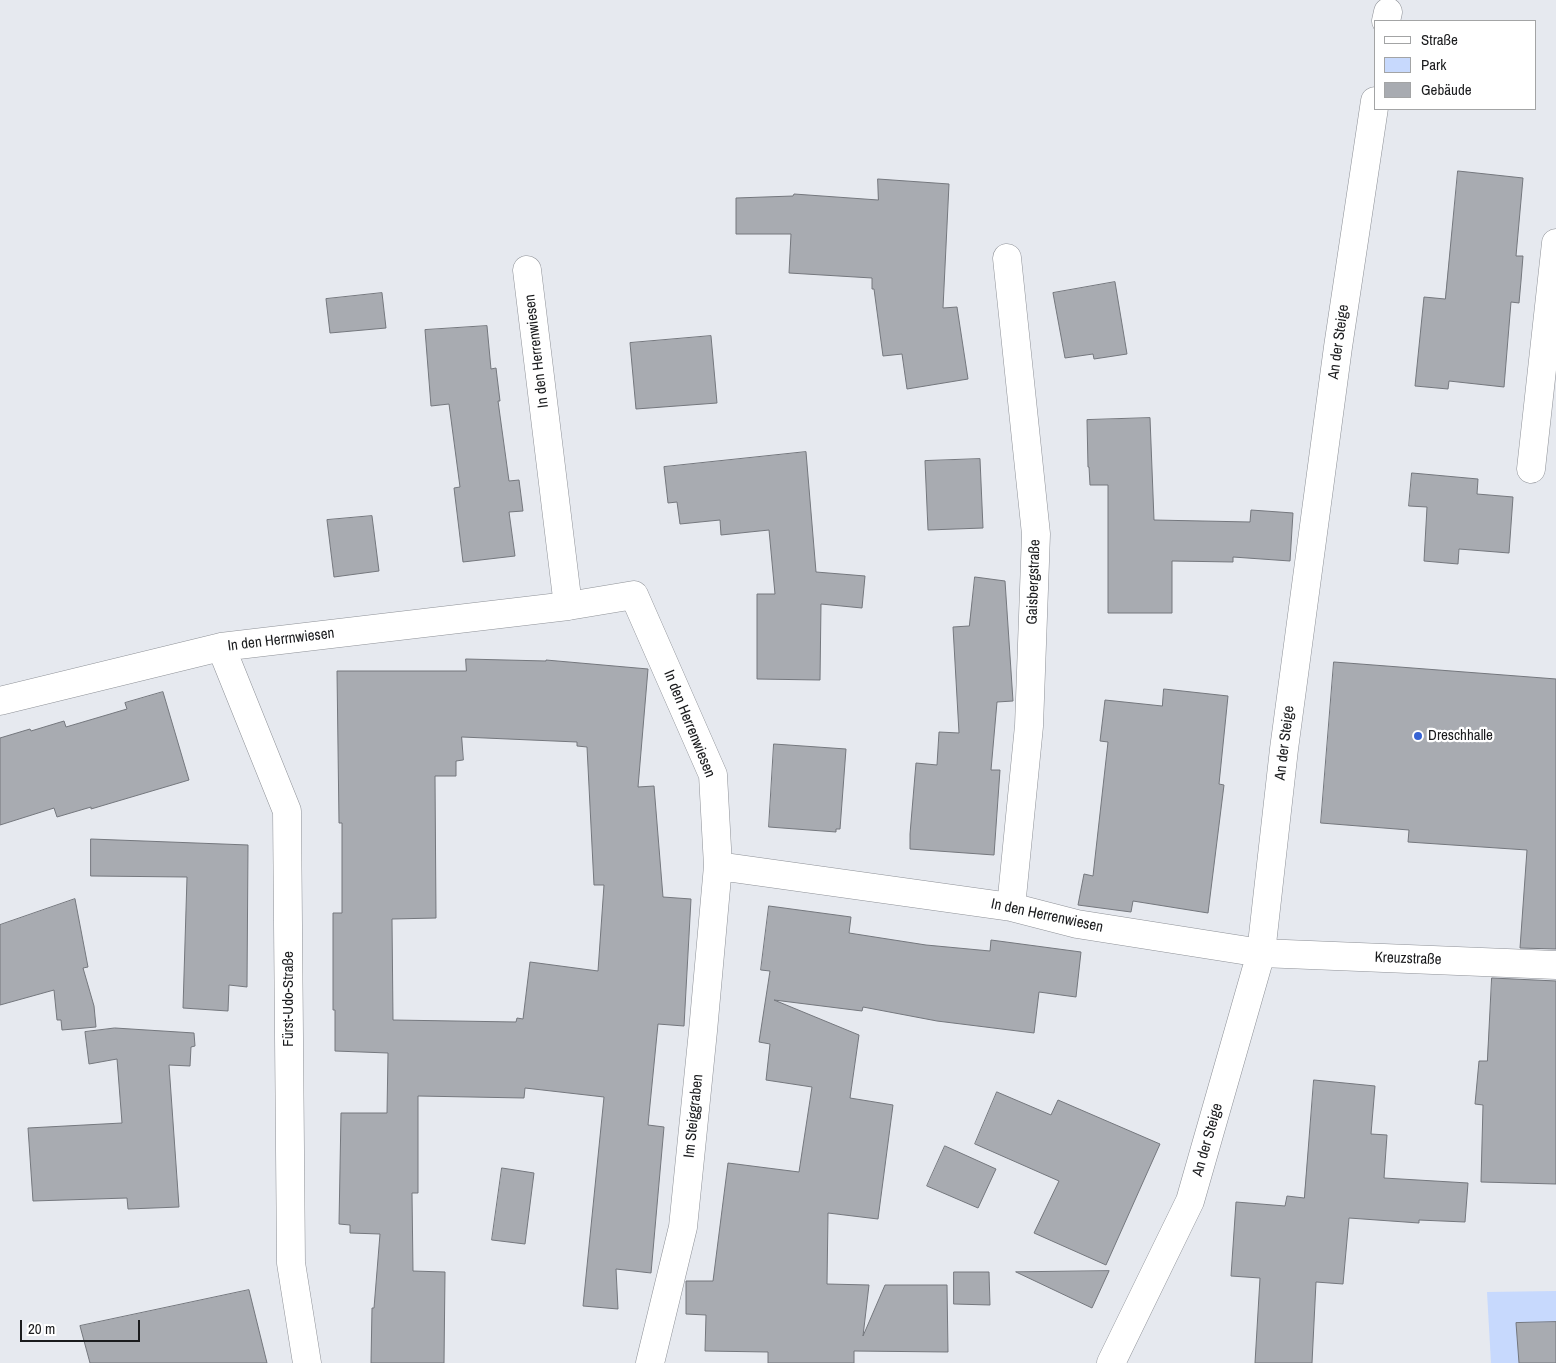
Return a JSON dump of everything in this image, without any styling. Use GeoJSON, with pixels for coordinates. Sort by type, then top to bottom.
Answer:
{"type":"FeatureCollection","features":[{"type":"Feature","properties":{"kind":"street","name":"An der Steige"},"geometry":{"type":"LineString","coordinates":[[1111,1363],[1190,1201],[1261,953],[1285,740],[1338,347],[1374,108]]}},
{"type":"Feature","properties":{"kind":"street"},"geometry":{"type":"LineString","coordinates":[[1531,469],[1556,243]]}},
{"type":"Feature","properties":{"kind":"street","name":"Gaisbergstraße"},"geometry":{"type":"LineString","coordinates":[[1007,258],[1036,534],[1029,726],[1011,907]]}},
{"type":"Feature","properties":{"kind":"street","name":"In den Herrenwiesen"},"geometry":{"type":"LineString","coordinates":[[527,270],[568,606],[634,595],[713,775],[718,866],[1011,907],[1077,924],[1261,953]]}},
{"type":"Feature","properties":{"kind":"street","name":"In den Herrnwiesen"},"geometry":{"type":"LineString","coordinates":[[0,702],[221,648],[568,606]]}},
{"type":"Feature","properties":{"kind":"street","name":"Fürst-Udo-Straße"},"geometry":{"type":"LineString","coordinates":[[221,648],[287,811],[291,1263],[307,1363]]}},
{"type":"Feature","properties":{"kind":"street","name":"Im Steiggraben"},"geometry":{"type":"LineString","coordinates":[[650,1363],[683,1227],[718,866]]}},
{"type":"Feature","properties":{"kind":"street","name":"Kreuzstraße"},"geometry":{"type":"LineString","coordinates":[[1261,953],[1556,964]]}},
{"type":"Feature","properties":{"kind":"green space"},"geometry":{"type":"Polygon","coordinates":[[[1556,1291],[1556,1363],[1491,1363],[1487,1292],[1556,1291]]]}},
{"type":"Feature","properties":{"kind":"building"},"geometry":{"type":"Polygon","coordinates":[[[1458,171],[1523,178],[1516,256],[1523,256],[1519,303],[1511,302],[1504,387],[1449,381],[1448,389],[1415,386],[1424,297],[1445,299],[1458,171]]]}},
{"type":"Feature","properties":{"kind":"building"},"geometry":{"type":"Polygon","coordinates":[[[878,179],[949,184],[943,308],[957,307],[968,379],[907,389],[902,354],[883,356],[874,289],[872,289],[872,278],[789,273],[791,234],[736,234],[736,198],[793,196],[794,194],[878,200],[878,179]]]}},
{"type":"Feature","properties":{"kind":"building"},"geometry":{"type":"Polygon","coordinates":[[[1115,282],[1127,354],[1094,359],[1093,354],[1065,358],[1053,293],[1115,282]]]}},
{"type":"Feature","properties":{"kind":"building"},"geometry":{"type":"Polygon","coordinates":[[[382,293],[386,328],[330,333],[326,299],[382,293]]]}},
{"type":"Feature","properties":{"kind":"building"},"geometry":{"type":"Polygon","coordinates":[[[487,326],[491,369],[496,368],[500,401],[498,401],[509,481],[519,480],[523,511],[509,512],[515,556],[463,562],[454,488],[460,487],[449,404],[431,406],[425,330],[487,326]]]}},
{"type":"Feature","properties":{"kind":"building"},"geometry":{"type":"Polygon","coordinates":[[[711,336],[717,403],[636,409],[630,343],[711,336]]]}},
{"type":"Feature","properties":{"kind":"building"},"geometry":{"type":"Polygon","coordinates":[[[1150,418],[1154,520],[1250,522],[1251,510],[1293,513],[1290,561],[1233,557],[1233,562],[1172,561],[1172,613],[1108,613],[1108,485],[1090,485],[1087,420],[1150,418]]]}},
{"type":"Feature","properties":{"kind":"building"},"geometry":{"type":"Polygon","coordinates":[[[806,452],[816,572],[865,576],[862,608],[821,604],[820,680],[757,679],[757,594],[775,594],[769,530],[721,535],[720,520],[680,524],[677,502],[668,503],[664,467],[806,452]]]}},
{"type":"Feature","properties":{"kind":"building"},"geometry":{"type":"Polygon","coordinates":[[[980,459],[983,528],[928,530],[925,461],[980,459]]]}},
{"type":"Feature","properties":{"kind":"building"},"geometry":{"type":"Polygon","coordinates":[[[1412,473],[1478,479],[1477,494],[1513,497],[1509,553],[1459,549],[1458,564],[1424,561],[1427,507],[1409,506],[1412,473]]]}},
{"type":"Feature","properties":{"kind":"building"},"geometry":{"type":"Polygon","coordinates":[[[372,516],[379,571],[334,577],[327,520],[372,516]]]}},
{"type":"Feature","properties":{"kind":"building"},"geometry":{"type":"Polygon","coordinates":[[[975,577],[1005,581],[1013,701],[997,702],[991,770],[1000,770],[994,855],[910,849],[916,763],[937,765],[939,732],[959,733],[953,627],[969,626],[975,577]]]}},
{"type":"Feature","properties":{"kind":"building"},"geometry":{"type":"Polygon","coordinates":[[[466,659],[546,660],[648,669],[638,787],[654,786],[663,897],[691,899],[684,1026],[658,1024],[648,1125],[664,1127],[651,1273],[616,1269],[618,1309],[583,1306],[604,1097],[525,1088],[524,1098],[418,1096],[418,1193],[412,1193],[413,1271],[445,1272],[444,1363],[371,1363],[372,1308],[374,1308],[380,1234],[350,1233],[350,1225],[339,1224],[341,1113],[387,1113],[388,1053],[335,1051],[333,913],[342,913],[342,823],[339,823],[337,671],[466,671],[466,659]],[[462,737],[463,760],[456,761],[456,776],[435,776],[436,918],[392,919],[393,1020],[516,1022],[517,1018],[523,1019],[530,962],[598,971],[604,885],[594,885],[587,747],[577,746],[577,742],[462,737]]]}},
{"type":"Feature","properties":{"kind":"building","name":"Dreschhalle"},"geometry":{"type":"Polygon","coordinates":[[[1334,662],[1556,679],[1556,949],[1520,948],[1527,850],[1408,842],[1409,830],[1321,823],[1334,662]]]}},
{"type":"Feature","properties":{"kind":"building"},"geometry":{"type":"Polygon","coordinates":[[[1164,689],[1228,696],[1219,784],[1224,785],[1208,913],[1133,901],[1131,912],[1078,905],[1084,874],[1093,876],[1108,742],[1100,741],[1105,700],[1162,706],[1164,689]]]}},
{"type":"Feature","properties":{"kind":"building"},"geometry":{"type":"Polygon","coordinates":[[[163,692],[189,780],[91,809],[91,807],[57,817],[54,808],[0,825],[0,738],[64,721],[66,727],[127,709],[125,703],[163,692]]]}},
{"type":"Feature","properties":{"kind":"building"},"geometry":{"type":"Polygon","coordinates":[[[774,744],[846,749],[840,829],[836,829],[836,832],[769,827],[774,744]]]}},
{"type":"Feature","properties":{"kind":"building"},"geometry":{"type":"Polygon","coordinates":[[[91,839],[248,845],[247,987],[229,985],[228,1011],[183,1008],[187,877],[91,876],[91,839]]]}},
{"type":"Feature","properties":{"kind":"building"},"geometry":{"type":"Polygon","coordinates":[[[75,899],[88,967],[83,968],[94,1006],[96,1027],[62,1030],[61,1020],[57,1020],[54,990],[0,1005],[0,925],[75,899]]]}},
{"type":"Feature","properties":{"kind":"building"},"geometry":{"type":"Polygon","coordinates":[[[769,906],[851,917],[849,933],[926,945],[990,951],[991,940],[1081,952],[1076,997],[1039,992],[1034,1033],[937,1021],[863,1007],[862,1011],[774,1000],[859,1035],[850,1098],[893,1105],[878,1219],[828,1213],[827,1284],[869,1285],[863,1336],[885,1285],[947,1285],[948,1352],[854,1351],[854,1363],[768,1363],[768,1352],[705,1351],[706,1315],[686,1314],[686,1281],[713,1281],[728,1163],[799,1172],[812,1087],[766,1080],[770,1044],[759,1042],[770,971],[761,970],[769,906]]]}},
{"type":"Feature","properties":{"kind":"building"},"geometry":{"type":"Polygon","coordinates":[[[1492,978],[1556,981],[1556,1184],[1481,1182],[1483,1105],[1475,1104],[1479,1061],[1487,1061],[1492,978]]]}},
{"type":"Feature","properties":{"kind":"building"},"geometry":{"type":"Polygon","coordinates":[[[115,1028],[194,1033],[195,1046],[191,1047],[190,1066],[169,1065],[179,1207],[128,1209],[127,1198],[33,1201],[28,1128],[122,1123],[117,1059],[89,1064],[85,1032],[115,1028]]]}},
{"type":"Feature","properties":{"kind":"building"},"geometry":{"type":"Polygon","coordinates":[[[1314,1080],[1375,1086],[1371,1134],[1387,1135],[1384,1178],[1468,1183],[1465,1222],[1419,1220],[1419,1223],[1349,1218],[1343,1284],[1316,1282],[1312,1363],[1255,1363],[1260,1278],[1231,1276],[1236,1202],[1285,1206],[1287,1196],[1304,1198],[1314,1080]]]}},
{"type":"Feature","properties":{"kind":"building"},"geometry":{"type":"Polygon","coordinates":[[[997,1092],[1051,1115],[1058,1100],[1160,1144],[1106,1265],[1034,1233],[1059,1181],[975,1144],[997,1092]]]}},
{"type":"Feature","properties":{"kind":"building"},"geometry":{"type":"Polygon","coordinates":[[[945,1146],[996,1169],[978,1208],[927,1186],[945,1146]]]}},
{"type":"Feature","properties":{"kind":"building"},"geometry":{"type":"Polygon","coordinates":[[[502,1168],[534,1173],[525,1244],[492,1240],[502,1168]]]}},
{"type":"Feature","properties":{"kind":"building"},"geometry":{"type":"Polygon","coordinates":[[[1109,1271],[1092,1308],[1016,1272],[1109,1271]]]}},
{"type":"Feature","properties":{"kind":"building"},"geometry":{"type":"Polygon","coordinates":[[[954,1272],[989,1272],[990,1305],[954,1304],[954,1272]]]}},
{"type":"Feature","properties":{"kind":"building"},"geometry":{"type":"Polygon","coordinates":[[[249,1290],[267,1363],[90,1363],[80,1326],[249,1290]]]}},
{"type":"Feature","properties":{"kind":"building"},"geometry":{"type":"Polygon","coordinates":[[[1556,1322],[1556,1363],[1519,1363],[1516,1323],[1556,1322]]]}},
{"type":"Feature","properties":{"kind":"place","name":"Dreschhalle"},"geometry":{"type":"Point","coordinates":[1418,736]}}]}
